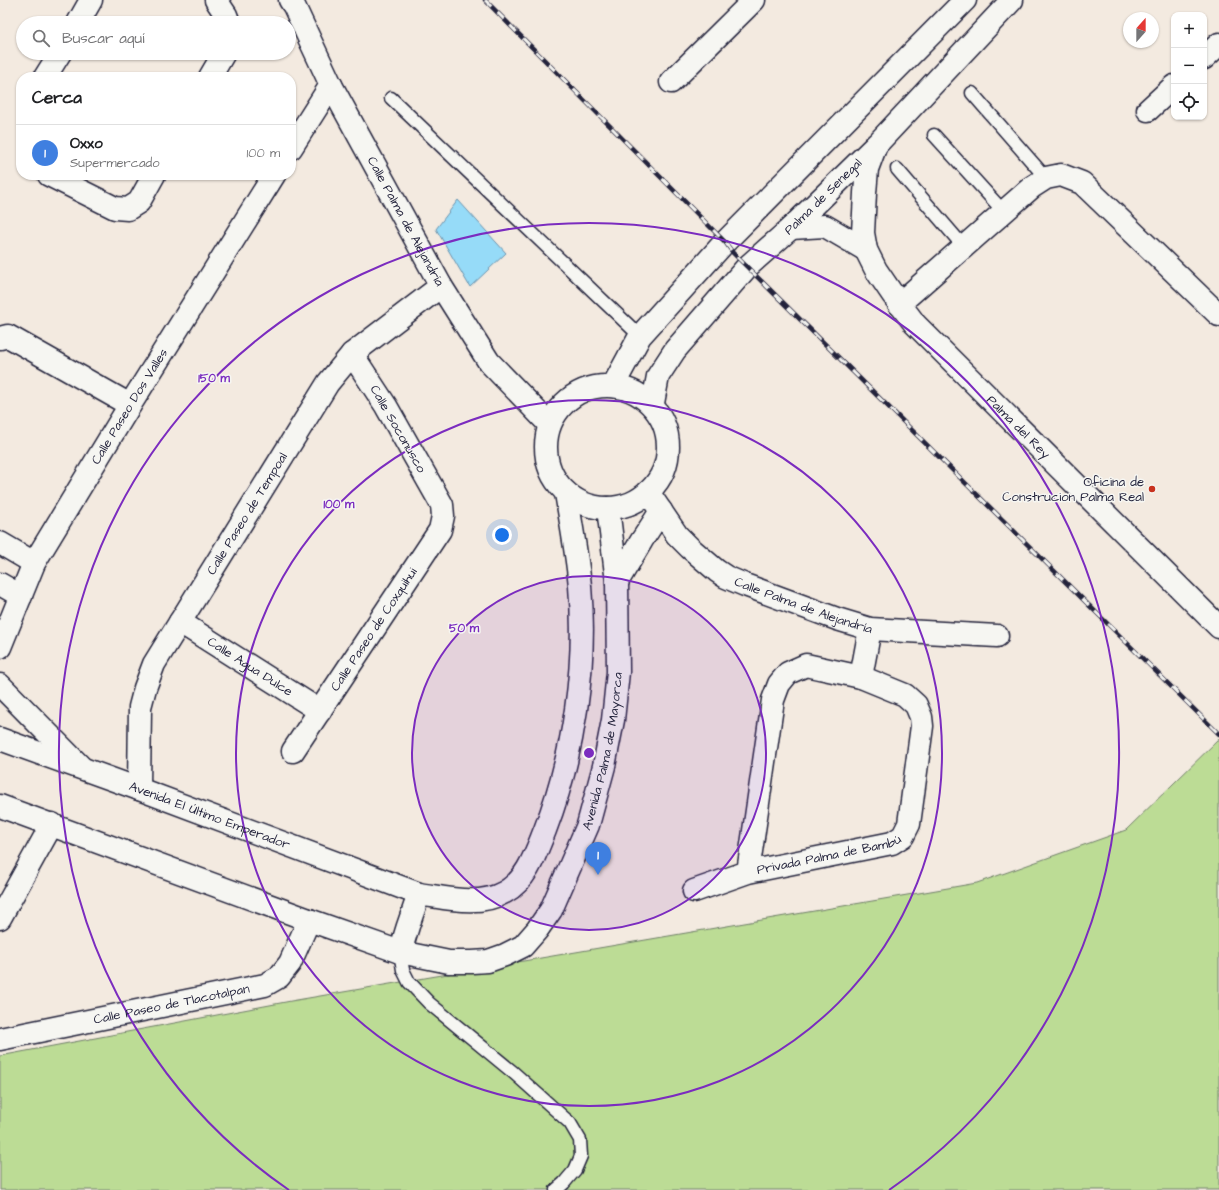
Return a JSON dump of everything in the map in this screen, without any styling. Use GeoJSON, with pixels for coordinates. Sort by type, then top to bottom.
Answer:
{"type":"FeatureCollection","features":[{"type":"Feature","properties":{"kind":"street"},"geometry":{"type":"LineString","coordinates":[[82,16],[91,0]]}},
{"type":"Feature","properties":{"kind":"street"},"geometry":{"type":"LineString","coordinates":[[216,0],[226,16]]}},
{"type":"Feature","properties":{"kind":"street","name":"Calle Palma de Alejandría"},"geometry":{"type":"LineString","coordinates":[[290,0],[330,85],[441,286],[488,362],[550,424]]}},
{"type":"Feature","properties":{"kind":"street"},"geometry":{"type":"LineString","coordinates":[[671,82],[754,0]]}},
{"type":"Feature","properties":{"kind":"street"},"geometry":{"type":"LineString","coordinates":[[613,386],[640,336],[725,242],[965,0]]}},
{"type":"Feature","properties":{"kind":"street","name":"Palma de Senegal"},"geometry":{"type":"LineString","coordinates":[[653,403],[658,376],[675,350],[747,267],[791,228],[876,145],[1012,0]]}},
{"type":"Feature","properties":{"kind":"street"},"geometry":{"type":"LineString","coordinates":[[1207,55],[1219,44]]}},
{"type":"Feature","properties":{"kind":"street"},"geometry":{"type":"LineString","coordinates":[[48,72],[56,60]]}},
{"type":"Feature","properties":{"kind":"street"},"geometry":{"type":"LineString","coordinates":[[213,72],[220,60]]}},
{"type":"Feature","properties":{"kind":"street"},"geometry":{"type":"LineString","coordinates":[[296,140],[330,85]]}},
{"type":"Feature","properties":{"kind":"street"},"geometry":{"type":"LineString","coordinates":[[1148,110],[1171,89]]}},
{"type":"Feature","properties":{"kind":"street","name":"Palma del Rey"},"geometry":{"type":"LineString","coordinates":[[876,145],[867,170],[863,233],[866,250],[876,270],[899,304],[921,330],[1219,627]]}},
{"type":"Feature","properties":{"kind":"street"},"geometry":{"type":"LineString","coordinates":[[899,304],[1032,187],[1046,178],[1061,175],[1082,183],[1219,316]]}},
{"type":"Feature","properties":{"kind":"street"},"geometry":{"type":"LineString","coordinates":[[59,180],[115,208],[128,209],[139,202],[151,180]]}},
{"type":"Feature","properties":{"kind":"street","name":"Calle Paseo Dos Valles"},"geometry":{"type":"LineString","coordinates":[[0,647],[34,563],[130,405],[271,180]]}},
{"type":"Feature","properties":{"kind":"street"},"geometry":{"type":"LineString","coordinates":[[791,228],[825,226],[866,250]]}},
{"type":"Feature","properties":{"kind":"street","name":"Calle Paseo de Tempoal"},"geometry":{"type":"LineString","coordinates":[[139,789],[140,708],[145,688],[154,664],[328,383],[352,354],[441,286]]}},
{"type":"Feature","properties":{"kind":"street"},"geometry":{"type":"LineString","coordinates":[[0,338],[8,336],[130,405]]}},
{"type":"Feature","properties":{"kind":"street","name":"Calle Soconusco"},"geometry":{"type":"LineString","coordinates":[[352,354],[386,406],[442,505]]}},
{"type":"Feature","properties":{"kind":"street"},"geometry":{"type":"LineString","coordinates":[[594,386],[613,386],[631,391],[653,403],[666,430],[668,447],[664,469],[659,479],[648,492],[630,504],[608,508],[586,504],[566,493],[554,478],[547,461],[545,443],[550,424],[556,411],[567,400],[579,392],[594,386]]}},
{"type":"Feature","properties":{"kind":"street","name":"Calle Palma de Alejandría"},"geometry":{"type":"LineString","coordinates":[[648,492],[678,535],[690,548],[726,577],[745,585],[829,616],[870,629],[997,636]]}},
{"type":"Feature","properties":{"kind":"street"},"geometry":{"type":"LineString","coordinates":[[0,806],[308,920],[400,952],[419,894],[459,900],[480,901],[496,897],[507,891],[528,869],[550,818],[565,764],[577,707],[582,648],[580,585],[566,493]]}},
{"type":"Feature","properties":{"kind":"street","name":"Calle Paseo de Coxquihui"},"geometry":{"type":"LineString","coordinates":[[294,751],[440,530],[444,516],[442,505]]}},
{"type":"Feature","properties":{"kind":"street","name":"Avenida Palma de Mayorca"},"geometry":{"type":"LineString","coordinates":[[400,952],[449,962],[488,961],[523,946],[537,930],[551,910],[588,825],[606,758],[614,720],[618,672],[617,582],[608,508]]}},
{"type":"Feature","properties":{"kind":"street"},"geometry":{"type":"LineString","coordinates":[[617,582],[661,511]]}},
{"type":"Feature","properties":{"kind":"street"},"geometry":{"type":"LineString","coordinates":[[0,543],[34,563]]}},
{"type":"Feature","properties":{"kind":"street"},"geometry":{"type":"LineString","coordinates":[[0,584],[21,596]]}},
{"type":"Feature","properties":{"kind":"street","name":"Calle Agua Dulce"},"geometry":{"type":"LineString","coordinates":[[180,622],[320,711]]}},
{"type":"Feature","properties":{"kind":"street"},"geometry":{"type":"LineString","coordinates":[[861,677],[870,629]]}},
{"type":"Feature","properties":{"kind":"street","name":"Privada Palma de Bambú"},"geometry":{"type":"LineString","coordinates":[[694,891],[748,872],[892,843],[902,836],[909,824],[922,726],[921,717],[916,705],[905,695],[861,677],[806,665],[788,673],[779,684],[773,700],[748,872]]}},
{"type":"Feature","properties":{"kind":"street"},"geometry":{"type":"LineString","coordinates":[[0,685],[81,767]]}},
{"type":"Feature","properties":{"kind":"street","name":"Avenida El Último Emperador"},"geometry":{"type":"LineString","coordinates":[[0,739],[81,767],[419,894]]}},
{"type":"Feature","properties":{"kind":"street"},"geometry":{"type":"LineString","coordinates":[[0,918],[52,824]]}},
{"type":"Feature","properties":{"kind":"street","name":"Calle Paseo de Tlacotalpan"},"geometry":{"type":"LineString","coordinates":[[0,1039],[265,985],[279,977],[290,963],[308,920]]}},
{"type":"Feature","properties":{"kind":"lane"},"geometry":{"type":"LineString","coordinates":[[972,93],[1046,178]]}},
{"type":"Feature","properties":{"kind":"lane"},"geometry":{"type":"LineString","coordinates":[[391,98],[640,336]]}},
{"type":"Feature","properties":{"kind":"lane"},"geometry":{"type":"LineString","coordinates":[[934,135],[1004,212]]}},
{"type":"Feature","properties":{"kind":"lane"},"geometry":{"type":"LineString","coordinates":[[897,170],[964,247]]}},
{"type":"Feature","properties":{"kind":"lane"},"geometry":{"type":"LineString","coordinates":[[400,952],[403,970],[409,982],[429,1002],[514,1073],[570,1123],[580,1140],[581,1156],[575,1170],[556,1190]]}},
{"type":"Feature","properties":{"kind":"green space"},"geometry":{"type":"Polygon","coordinates":[[[1219,739],[1219,1190],[0,1190],[0,1056],[291,1001],[977,883],[1126,830],[1219,739]]]}},
{"type":"Feature","properties":{"kind":"water"},"geometry":{"type":"Polygon","coordinates":[[[458,200],[506,253],[470,287],[436,229],[458,200]]]}},
{"type":"Feature","properties":{"kind":"railway"},"geometry":{"type":"LineString","coordinates":[[485,0],[725,242],[733,253],[1219,734]]}},
{"type":"Feature","properties":{"kind":"place","name":"Oficina de Construcion Palma Real"},"geometry":{"type":"Point","coordinates":[1152,489]}},
{"type":"Feature","properties":{"kind":"place","name":"Oxxo"},"geometry":{"type":"Point","coordinates":[598,875]}}]}
